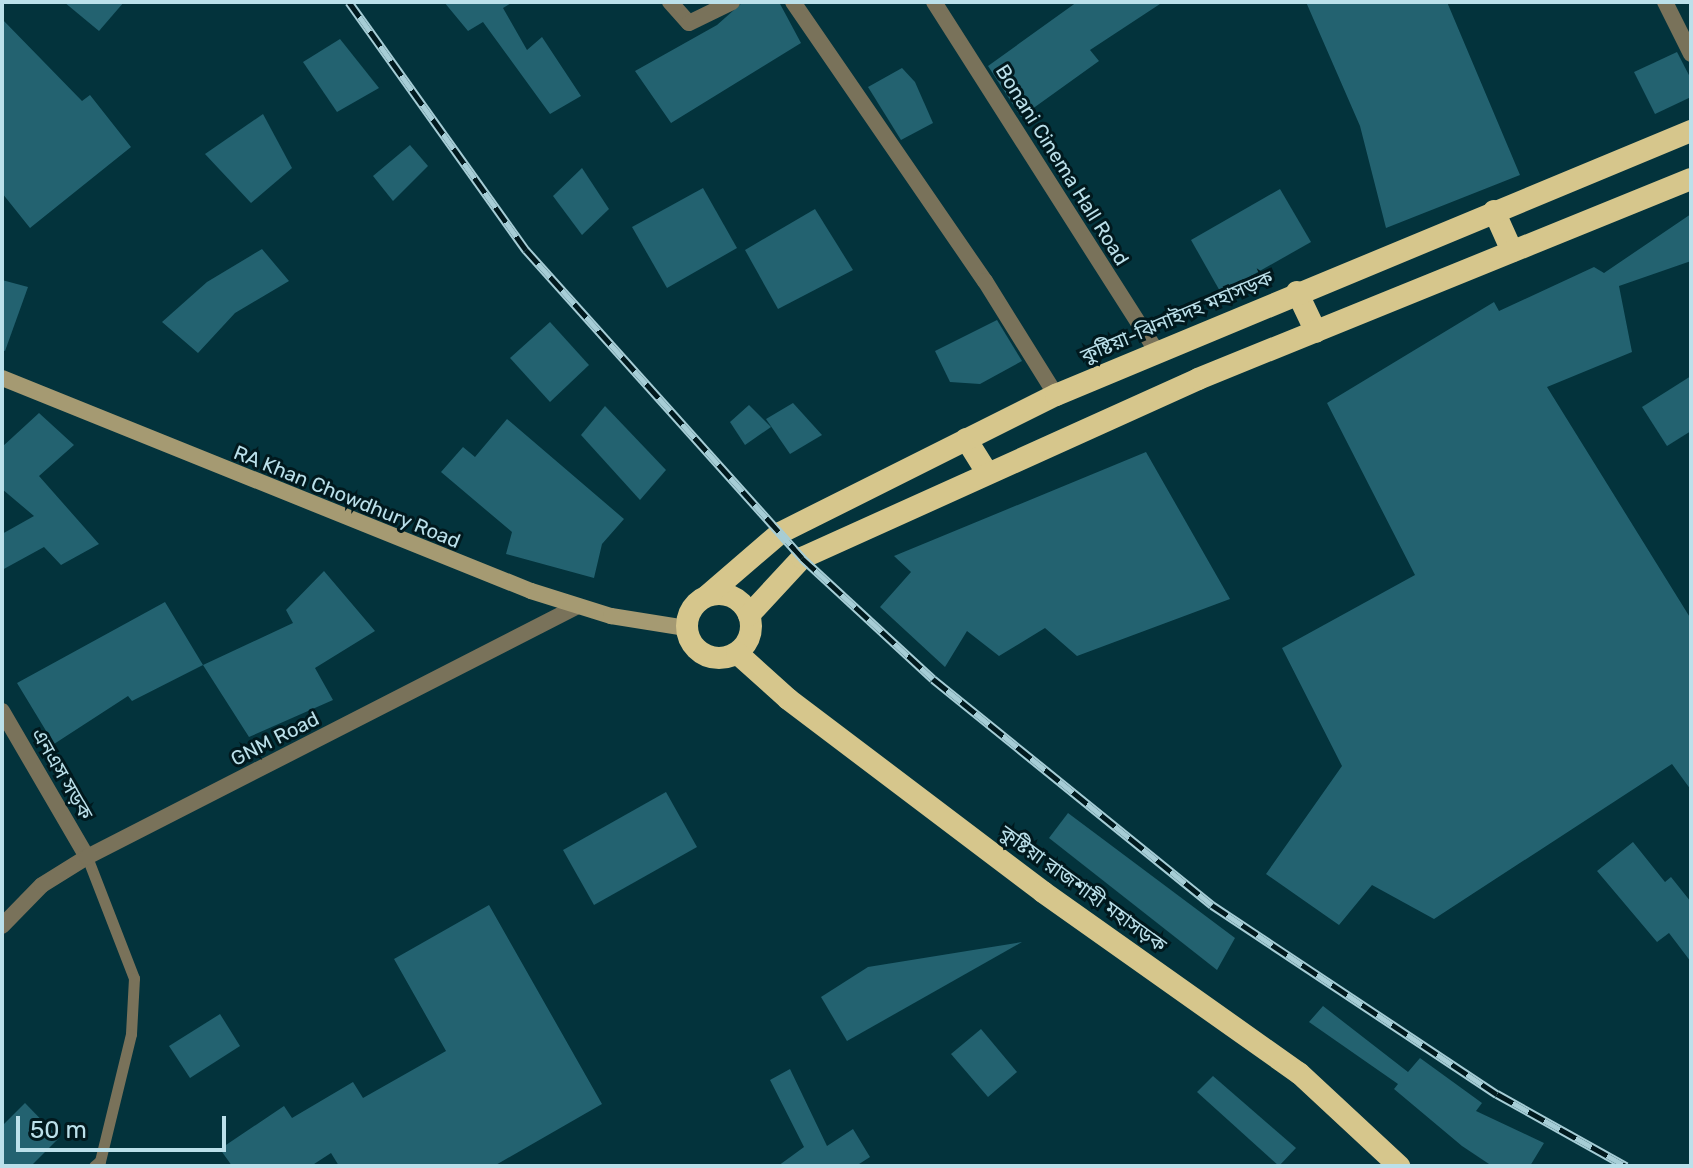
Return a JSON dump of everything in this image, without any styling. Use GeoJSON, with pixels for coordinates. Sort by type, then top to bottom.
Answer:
{"type":"FeatureCollection","features":[{"type":"Feature","properties":{"kind":"highway","name":"কুষ্টিয়া-ঝিনাইদহ মহাসড়ক"},"geometry":{"type":"LineString","coordinates":[[708,595],[780,533],[1056,395],[1156,350],[1691,131]]}},
{"type":"Feature","properties":{"kind":"highway"},"geometry":{"type":"LineString","coordinates":[[749,615],[802,558],[987,473],[1316,332],[1691,179]]}},
{"type":"Feature","properties":{"kind":"highway"},"geometry":{"type":"LineString","coordinates":[[1494,211],[1512,251]]}},
{"type":"Feature","properties":{"kind":"highway"},"geometry":{"type":"LineString","coordinates":[[1297,292],[1316,332]]}},
{"type":"Feature","properties":{"kind":"highway"},"geometry":{"type":"LineString","coordinates":[[966,439],[987,473]]}},
{"type":"Feature","properties":{"kind":"highway"},"geometry":{"type":"LineString","coordinates":[[708,595],[737,599],[749,615],[750,637],[737,653],[721,659],[704,655],[691,644],[686,628],[694,605],[708,595]]}},
{"type":"Feature","properties":{"kind":"highway","name":"কুষ্টিয়া রাজশাহী মহাসড়ক"},"geometry":{"type":"LineString","coordinates":[[737,653],[788,699],[1043,892],[1299,1073],[1399,1166]]}},
{"type":"Feature","properties":{"kind":"main road","name":"RA Khan Chowdhury Road"},"geometry":{"type":"LineString","coordinates":[[2,378],[284,494],[578,606],[686,628]]}},
{"type":"Feature","properties":{"kind":"street"},"geometry":{"type":"LineString","coordinates":[[670,2],[689,23],[732,2]]}},
{"type":"Feature","properties":{"kind":"street"},"geometry":{"type":"LineString","coordinates":[[793,2],[985,281],[1056,395]]}},
{"type":"Feature","properties":{"kind":"street","name":"Bonani Cinema Hall Road"},"geometry":{"type":"LineString","coordinates":[[934,2],[1156,350]]}},
{"type":"Feature","properties":{"kind":"street"},"geometry":{"type":"LineString","coordinates":[[1665,2],[1691,54]]}},
{"type":"Feature","properties":{"kind":"street","name":"GNM Road"},"geometry":{"type":"LineString","coordinates":[[2,926],[42,885],[87,857],[578,606]]}},
{"type":"Feature","properties":{"kind":"street","name":"এনএস সড়ক"},"geometry":{"type":"LineString","coordinates":[[2,711],[87,857]]}},
{"type":"Feature","properties":{"kind":"lane"},"geometry":{"type":"LineString","coordinates":[[87,857],[134,978],[131,1034],[99,1164]]}},
{"type":"Feature","properties":{"kind":"building"},"geometry":{"type":"Polygon","coordinates":[[[64,2],[124,2],[99,31],[64,2]]]}},
{"type":"Feature","properties":{"kind":"building"},"geometry":{"type":"Polygon","coordinates":[[[444,2],[513,2],[503,8],[527,50],[542,37],[581,96],[550,114],[483,22],[468,31],[444,2]]]}},
{"type":"Feature","properties":{"kind":"building"},"geometry":{"type":"Polygon","coordinates":[[[743,2],[779,2],[801,43],[671,123],[635,71],[717,25],[743,2]]]}},
{"type":"Feature","properties":{"kind":"building"},"geometry":{"type":"Polygon","coordinates":[[[1077,2],[1163,2],[1090,50],[1099,61],[1021,117],[988,66],[1077,2]]]}},
{"type":"Feature","properties":{"kind":"building"},"geometry":{"type":"Polygon","coordinates":[[[1306,2],[1447,2],[1520,175],[1386,228],[1360,126],[1306,2]]]}},
{"type":"Feature","properties":{"kind":"building"},"geometry":{"type":"Polygon","coordinates":[[[2,19],[82,101],[90,95],[131,147],[30,228],[2,193],[2,19]]]}},
{"type":"Feature","properties":{"kind":"building"},"geometry":{"type":"Polygon","coordinates":[[[340,39],[379,88],[337,112],[303,62],[340,39]]]}},
{"type":"Feature","properties":{"kind":"building"},"geometry":{"type":"Polygon","coordinates":[[[1677,52],[1691,79],[1691,97],[1655,114],[1634,72],[1677,52]]]}},
{"type":"Feature","properties":{"kind":"building"},"geometry":{"type":"Polygon","coordinates":[[[902,68],[915,82],[933,123],[901,140],[868,87],[902,68]]]}},
{"type":"Feature","properties":{"kind":"building"},"geometry":{"type":"Polygon","coordinates":[[[263,114],[292,168],[251,203],[205,154],[263,114]]]}},
{"type":"Feature","properties":{"kind":"building"},"geometry":{"type":"Polygon","coordinates":[[[410,145],[428,166],[393,201],[373,176],[410,145]]]}},
{"type":"Feature","properties":{"kind":"building"},"geometry":{"type":"Polygon","coordinates":[[[582,168],[609,209],[582,235],[553,196],[582,168]]]}},
{"type":"Feature","properties":{"kind":"building"},"geometry":{"type":"Polygon","coordinates":[[[703,188],[737,248],[667,288],[632,227],[703,188]]]}},
{"type":"Feature","properties":{"kind":"building"},"geometry":{"type":"Polygon","coordinates":[[[1280,189],[1311,242],[1221,293],[1191,240],[1280,189]]]}},
{"type":"Feature","properties":{"kind":"building"},"geometry":{"type":"Polygon","coordinates":[[[815,209],[853,270],[778,309],[745,250],[815,209]]]}},
{"type":"Feature","properties":{"kind":"building"},"geometry":{"type":"Polygon","coordinates":[[[1691,214],[1691,261],[1619,286],[1632,352],[1547,387],[1691,619],[1691,790],[1672,764],[1434,919],[1372,885],[1339,925],[1266,874],[1342,766],[1282,648],[1415,575],[1327,403],[1494,302],[1499,311],[1594,267],[1604,273],[1691,214]]]}},
{"type":"Feature","properties":{"kind":"building"},"geometry":{"type":"Polygon","coordinates":[[[262,249],[289,281],[235,313],[198,353],[162,322],[207,282],[262,249]]]}},
{"type":"Feature","properties":{"kind":"building"},"geometry":{"type":"Polygon","coordinates":[[[2,280],[28,287],[5,351],[2,350],[2,280]]]}},
{"type":"Feature","properties":{"kind":"building"},"geometry":{"type":"Polygon","coordinates":[[[997,320],[1022,361],[980,384],[950,382],[935,351],[997,320]]]}},
{"type":"Feature","properties":{"kind":"building"},"geometry":{"type":"Polygon","coordinates":[[[550,322],[589,365],[550,402],[510,358],[550,322]]]}},
{"type":"Feature","properties":{"kind":"building"},"geometry":{"type":"Polygon","coordinates":[[[1691,376],[1691,431],[1667,446],[1642,407],[1691,376]]]}},
{"type":"Feature","properties":{"kind":"building"},"geometry":{"type":"Polygon","coordinates":[[[793,403],[822,435],[790,454],[766,419],[793,403]]]}},
{"type":"Feature","properties":{"kind":"building"},"geometry":{"type":"Polygon","coordinates":[[[749,405],[771,427],[745,445],[730,422],[749,405]]]}},
{"type":"Feature","properties":{"kind":"building"},"geometry":{"type":"Polygon","coordinates":[[[605,406],[666,470],[640,500],[581,435],[605,406]]]}},
{"type":"Feature","properties":{"kind":"building"},"geometry":{"type":"Polygon","coordinates":[[[39,413],[74,445],[39,476],[99,544],[61,565],[44,547],[2,570],[2,534],[34,516],[2,489],[2,447],[39,413]]]}},
{"type":"Feature","properties":{"kind":"building"},"geometry":{"type":"Polygon","coordinates":[[[507,419],[624,519],[602,544],[594,578],[506,554],[512,532],[441,472],[463,447],[475,457],[507,419]]]}},
{"type":"Feature","properties":{"kind":"building"},"geometry":{"type":"Polygon","coordinates":[[[1146,452],[1230,599],[1077,656],[1045,628],[999,656],[967,631],[945,667],[880,607],[911,572],[894,556],[1146,452]]]}},
{"type":"Feature","properties":{"kind":"building"},"geometry":{"type":"Polygon","coordinates":[[[324,571],[375,631],[315,668],[333,700],[249,737],[203,665],[293,623],[286,610],[324,571]]]}},
{"type":"Feature","properties":{"kind":"building"},"geometry":{"type":"Polygon","coordinates":[[[165,602],[203,665],[132,701],[128,696],[54,744],[17,683],[165,602]]]}},
{"type":"Feature","properties":{"kind":"building"},"geometry":{"type":"Polygon","coordinates":[[[666,792],[697,847],[594,905],[563,850],[666,792]]]}},
{"type":"Feature","properties":{"kind":"building"},"geometry":{"type":"Polygon","coordinates":[[[1068,813],[1235,938],[1217,970],[1049,838],[1068,813]]]}},
{"type":"Feature","properties":{"kind":"building"},"geometry":{"type":"Polygon","coordinates":[[[1633,842],[1665,882],[1671,877],[1691,902],[1691,962],[1669,933],[1657,942],[1597,871],[1633,842]]]}},
{"type":"Feature","properties":{"kind":"building"},"geometry":{"type":"Polygon","coordinates":[[[489,905],[602,1104],[494,1166],[339,1166],[331,1153],[311,1166],[232,1166],[220,1149],[284,1106],[292,1118],[353,1082],[363,1098],[446,1051],[394,959],[489,905]]]}},
{"type":"Feature","properties":{"kind":"building"},"geometry":{"type":"Polygon","coordinates":[[[1022,942],[847,1041],[821,997],[868,967],[1022,942]]]}},
{"type":"Feature","properties":{"kind":"building"},"geometry":{"type":"Polygon","coordinates":[[[1323,1006],[1408,1072],[1420,1058],[1482,1103],[1476,1111],[1544,1143],[1530,1166],[1492,1166],[1462,1146],[1394,1089],[1398,1084],[1309,1022],[1323,1006]]]}},
{"type":"Feature","properties":{"kind":"building"},"geometry":{"type":"Polygon","coordinates":[[[220,1014],[240,1046],[190,1078],[169,1046],[220,1014]]]}},
{"type":"Feature","properties":{"kind":"building"},"geometry":{"type":"Polygon","coordinates":[[[981,1029],[1017,1072],[988,1097],[951,1054],[981,1029]]]}},
{"type":"Feature","properties":{"kind":"building"},"geometry":{"type":"Polygon","coordinates":[[[790,1069],[827,1146],[853,1129],[870,1157],[856,1166],[778,1166],[804,1147],[770,1080],[790,1069]]]}},
{"type":"Feature","properties":{"kind":"building"},"geometry":{"type":"Polygon","coordinates":[[[1213,1076],[1296,1148],[1279,1166],[1197,1092],[1213,1076]]]}},
{"type":"Feature","properties":{"kind":"building"},"geometry":{"type":"Polygon","coordinates":[[[25,1103],[59,1138],[31,1166],[2,1166],[2,1126],[25,1103]]]}},
{"type":"Feature","properties":{"kind":"railway"},"geometry":{"type":"LineString","coordinates":[[349,2],[526,250],[802,558],[933,679],[1212,905],[1497,1094],[1626,1166]]}}]}
